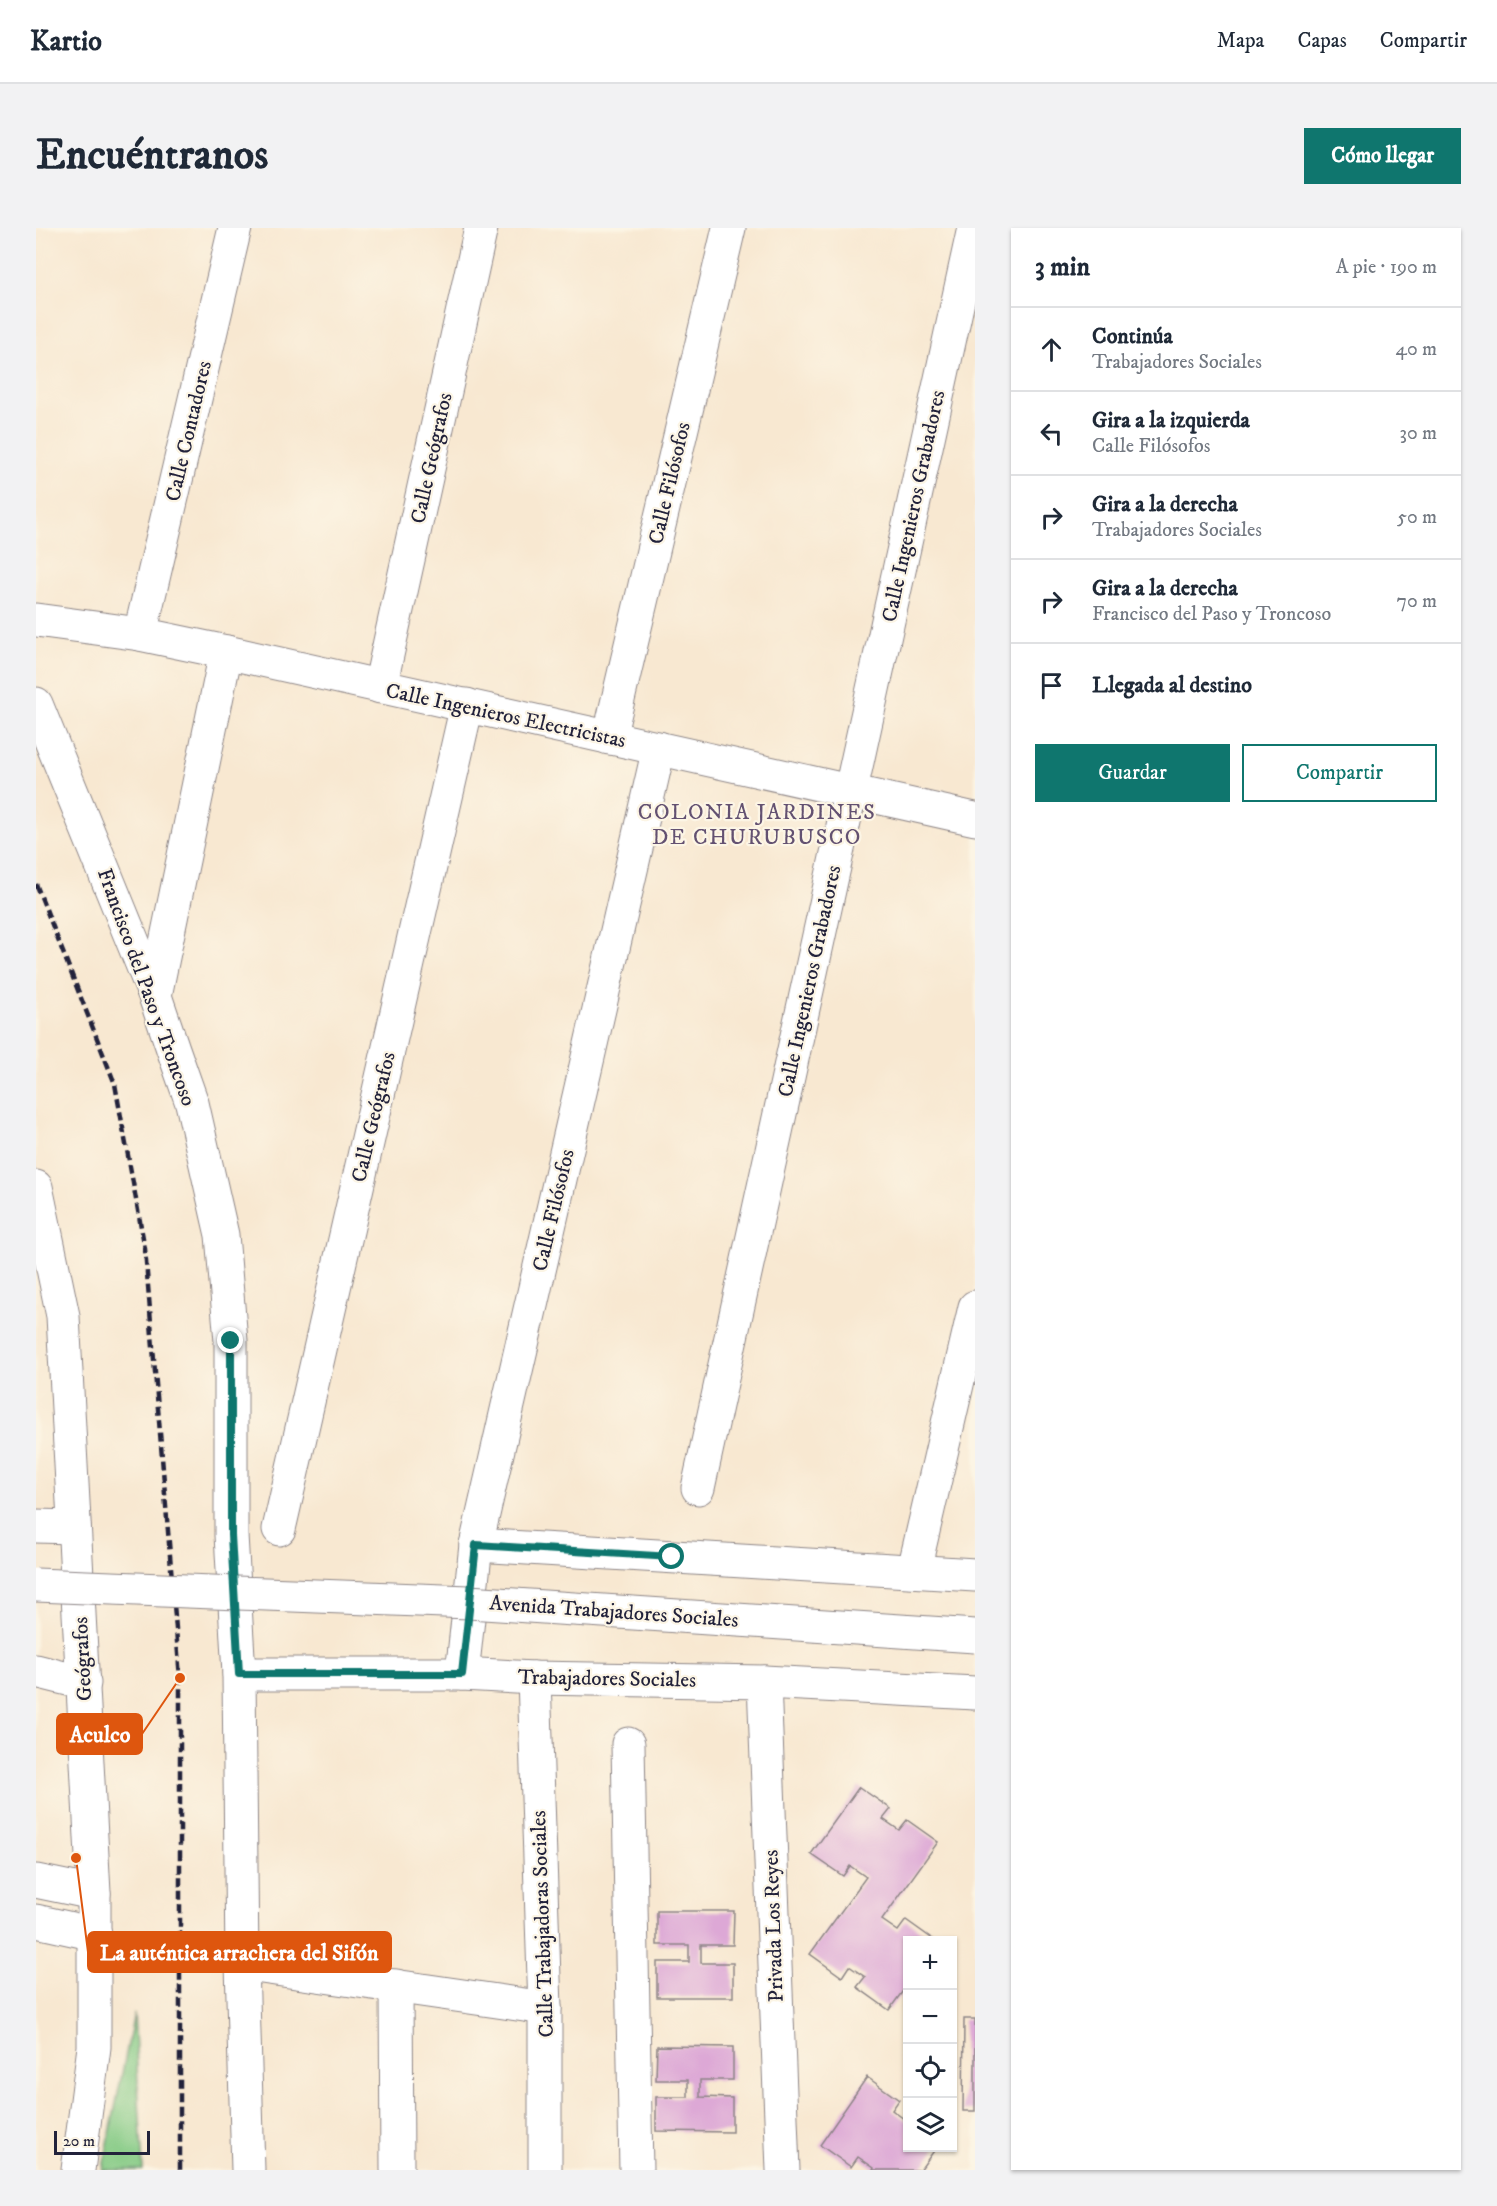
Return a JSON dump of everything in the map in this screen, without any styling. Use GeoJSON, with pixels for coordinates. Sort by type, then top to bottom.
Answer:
{"type":"FeatureCollection","features":[{"type":"Feature","properties":{"kind":"street","name":"Calle Contadores"},"geometry":{"type":"LineString","coordinates":[[140,634],[236,228]]}},
{"type":"Feature","properties":{"kind":"street","name":"Calle Geógrafos"},"geometry":{"type":"LineString","coordinates":[[380,687],[481,228]]}},
{"type":"Feature","properties":{"kind":"street","name":"Calle Filósofos"},"geometry":{"type":"LineString","coordinates":[[609,738],[729,228]]}},
{"type":"Feature","properties":{"kind":"street","name":"Calle Ingenieros Grabadores"},"geometry":{"type":"LineString","coordinates":[[698,1488],[974,228]]}},
{"type":"Feature","properties":{"kind":"street","name":"Calle Ingenieros Electricistas"},"geometry":{"type":"LineString","coordinates":[[36,620],[140,634],[226,652],[975,819]]}},
{"type":"Feature","properties":{"kind":"street"},"geometry":{"type":"LineString","coordinates":[[155,996],[226,652]]}},
{"type":"Feature","properties":{"kind":"street","name":"Francisco del Paso y Troncoso"},"geometry":{"type":"LineString","coordinates":[[36,704],[155,996],[192,1103],[222,1235],[231,1341],[231,1535],[239,1674]]}},
{"type":"Feature","properties":{"kind":"street","name":"Calle Geógrafos"},"geometry":{"type":"LineString","coordinates":[[279,1529],[467,705]]}},
{"type":"Feature","properties":{"kind":"street","name":"Calle Filósofos"},"geometry":{"type":"LineString","coordinates":[[462,1674],[476,1545],[659,748]]}},
{"type":"Feature","properties":{"kind":"street","name":"Geógrafos"},"geometry":{"type":"LineString","coordinates":[[36,1187],[63,1316],[94,1893],[94,2047],[78,2170]]}},
{"type":"Feature","properties":{"kind":"street"},"geometry":{"type":"LineString","coordinates":[[914,1570],[975,1307]]}},
{"type":"Feature","properties":{"kind":"street"},"geometry":{"type":"LineString","coordinates":[[36,1526],[74,1527]]}},
{"type":"Feature","properties":{"kind":"street"},"geometry":{"type":"LineString","coordinates":[[476,1545],[975,1575]]}},
{"type":"Feature","properties":{"kind":"street","name":"Avenida Trabajadores Sociales"},"geometry":{"type":"LineString","coordinates":[[36,1584],[469,1602],[975,1636]]}},
{"type":"Feature","properties":{"kind":"street"},"geometry":{"type":"LineString","coordinates":[[36,1671],[84,1683]]}},
{"type":"Feature","properties":{"kind":"street"},"geometry":{"type":"LineString","coordinates":[[239,1674],[242,1964],[248,2170]]}},
{"type":"Feature","properties":{"kind":"street","name":"Trabajadores Sociales"},"geometry":{"type":"LineString","coordinates":[[239,1674],[462,1674],[764,1682],[975,1693]]}},
{"type":"Feature","properties":{"kind":"street","name":"Calle Trabajadoras Sociales"},"geometry":{"type":"LineString","coordinates":[[534,1677],[545,2008],[545,2170]]}},
{"type":"Feature","properties":{"kind":"street","name":"Privada Los Reyes"},"geometry":{"type":"LineString","coordinates":[[764,1682],[783,2170]]}},
{"type":"Feature","properties":{"kind":"street"},"geometry":{"type":"LineString","coordinates":[[628,1744],[636,2170]]}},
{"type":"Feature","properties":{"kind":"street"},"geometry":{"type":"LineString","coordinates":[[36,1881],[94,1893]]}},
{"type":"Feature","properties":{"kind":"street"},"geometry":{"type":"LineString","coordinates":[[36,1921],[95,1934]]}},
{"type":"Feature","properties":{"kind":"street"},"geometry":{"type":"LineString","coordinates":[[242,1964],[545,2008]]}},
{"type":"Feature","properties":{"kind":"street"},"geometry":{"type":"LineString","coordinates":[[396,1986],[397,2170]]}},
{"type":"Feature","properties":{"kind":"green space"},"geometry":{"type":"Polygon","coordinates":[[[134,2014],[143,2170],[102,2170],[103,2168],[134,2014]]]}},
{"type":"Feature","properties":{"kind":"building"},"geometry":{"type":"Polygon","coordinates":[[[859,1787],[891,1809],[883,1819],[899,1830],[907,1820],[938,1842],[882,1920],[898,1931],[906,1920],[928,1936],[903,1936],[903,1991],[889,2010],[857,1987],[865,1977],[849,1966],[842,1977],[810,1954],[866,1877],[850,1866],[843,1876],[811,1854],[859,1787]]]}},
{"type":"Feature","properties":{"kind":"building"},"geometry":{"type":"Polygon","coordinates":[[[657,1911],[734,1911],[733,1945],[701,1945],[701,1963],[733,1963],[733,1997],[657,1997],[657,1962],[689,1962],[689,1945],[657,1945],[657,1911]]]}},
{"type":"Feature","properties":{"kind":"building"},"geometry":{"type":"Polygon","coordinates":[[[964,2019],[975,2019],[975,2111],[963,2111],[964,2019]]]}},
{"type":"Feature","properties":{"kind":"building"},"geometry":{"type":"Polygon","coordinates":[[[657,2046],[733,2047],[733,2080],[700,2080],[700,2097],[732,2098],[732,2132],[656,2131],[656,2097],[688,2097],[688,2080],[656,2080],[657,2046]]]}},
{"type":"Feature","properties":{"kind":"building"},"geometry":{"type":"Polygon","coordinates":[[[867,2077],[899,2100],[892,2110],[903,2118],[903,2152],[933,2152],[920,2170],[873,2170],[874,2168],[858,2157],[851,2167],[820,2145],[867,2077]]]}},
{"type":"Feature","properties":{"kind":"railway"},"geometry":{"type":"LineString","coordinates":[[36,884],[115,1084],[145,1249],[180,1678],[180,2170]]}},
{"type":"Feature","properties":{"kind":"place","name":"Aculco"},"geometry":{"type":"Point","coordinates":[180,1678]}},
{"type":"Feature","properties":{"kind":"place","name":"La auténtica arrachera del Sifón"},"geometry":{"type":"Point","coordinates":[76,1858]}},
{"type":"Feature","properties":{"kind":"district","name":"COLONIA JARDINES DE CHURUBUSCO"},"geometry":{"type":"Point","coordinates":[757,824]}},
{"type":"Feature","properties":{"kind":"route"},"geometry":{"type":"LineString","coordinates":[[231,1341],[231,1535],[239,1674],[462,1674],[476,1545],[672,1557]]}}]}
